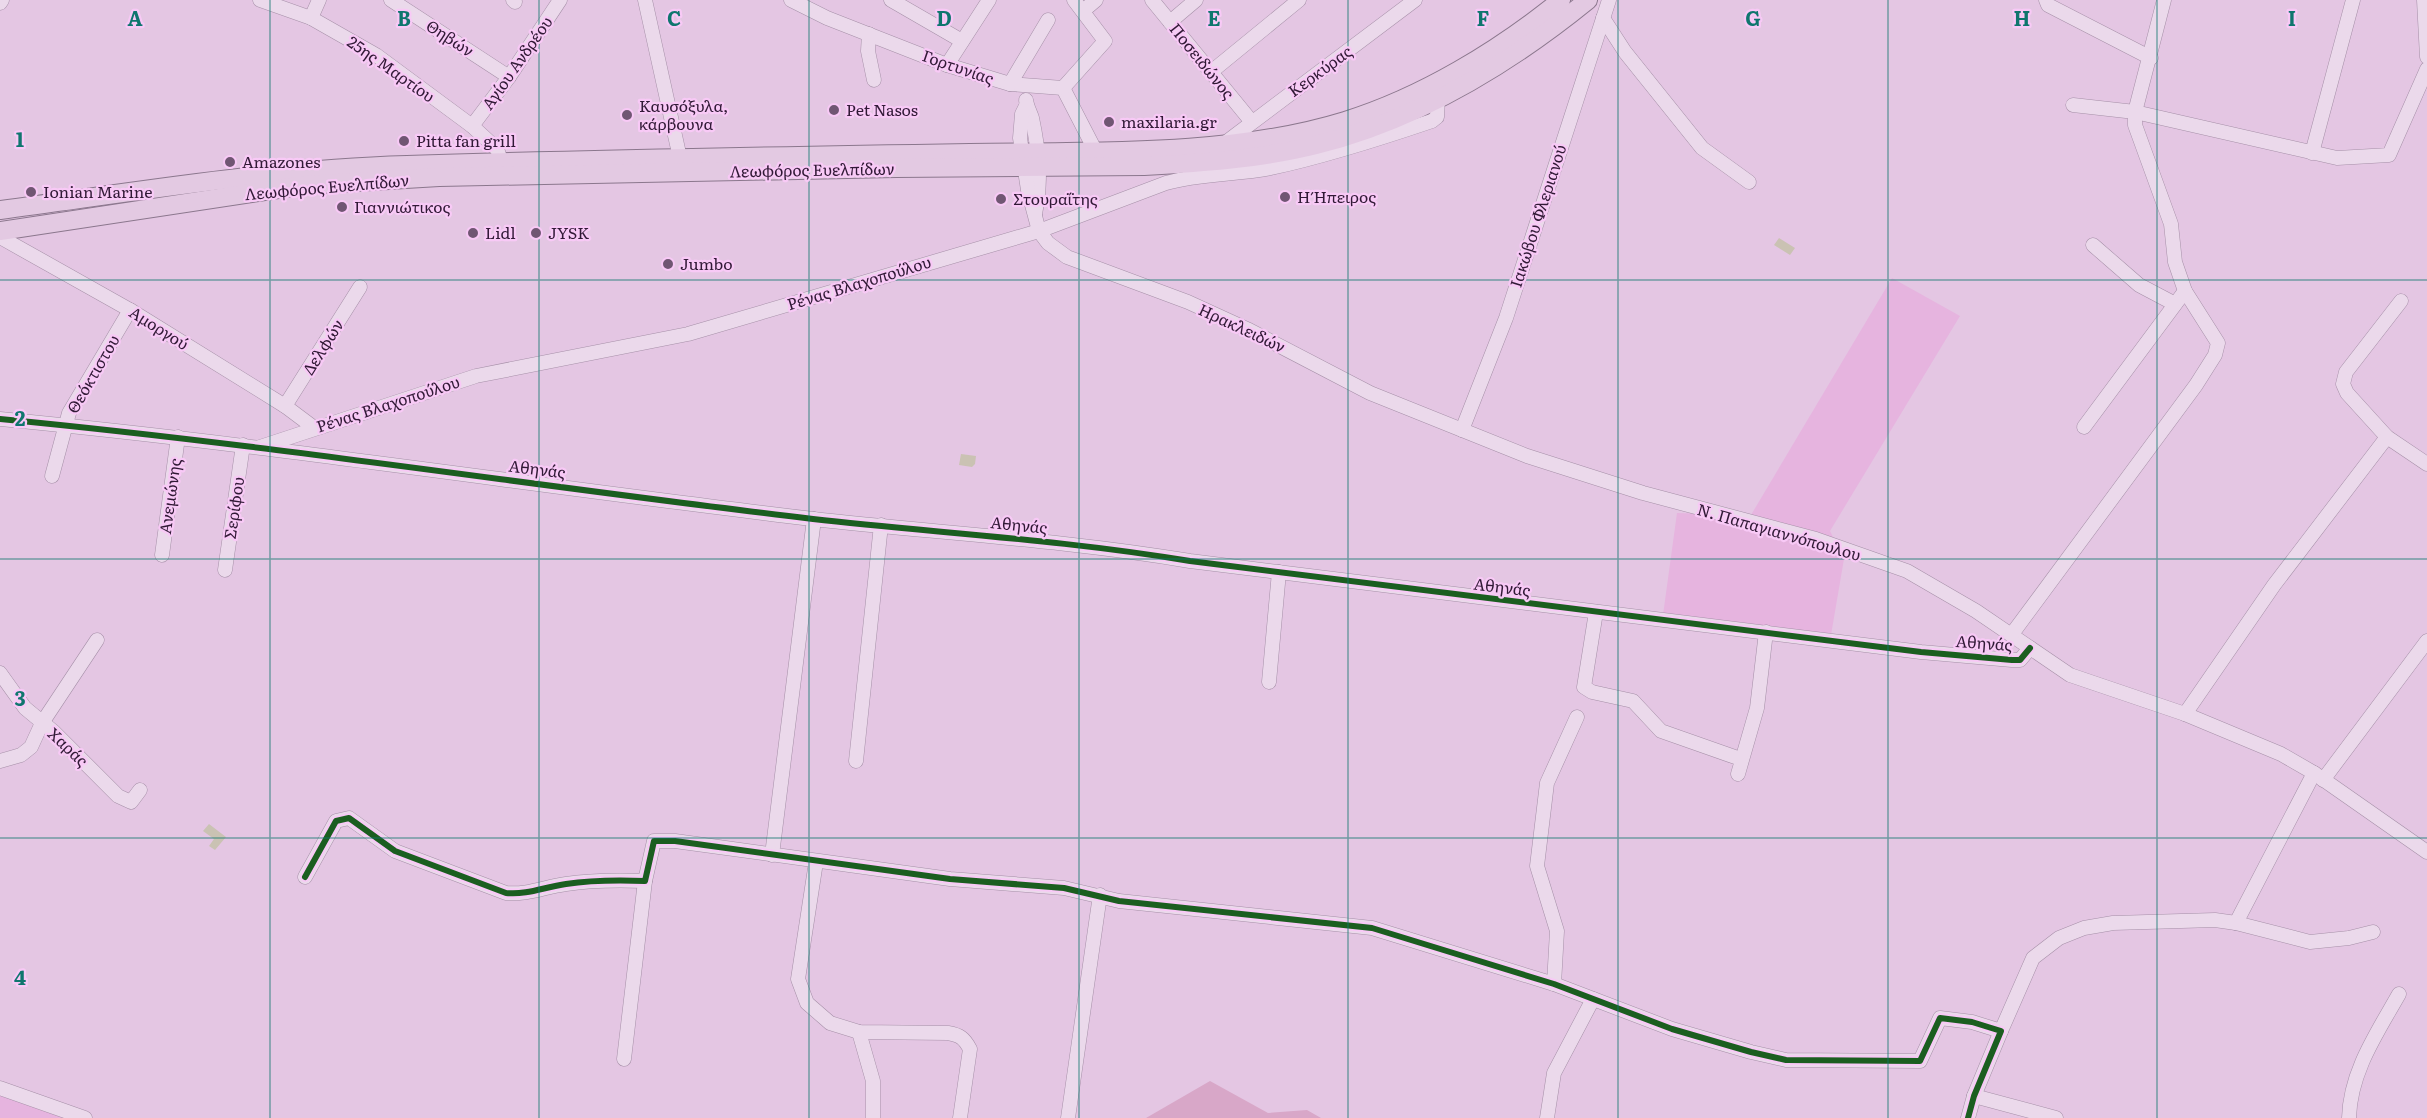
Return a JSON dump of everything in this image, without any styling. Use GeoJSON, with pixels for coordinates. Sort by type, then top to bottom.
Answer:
{"type":"FeatureCollection","features":[{"type":"Feature","properties":{"kind":"main road","name":"Λεωφόρος Ευελπίδων"},"geometry":{"type":"LineString","coordinates":[[0,231],[305,185],[440,177],[1031,160],[1096,152],[1225,143],[1298,134],[1347,121],[1394,102],[1506,42],[1561,0]]}},
{"type":"Feature","properties":{"kind":"main road","name":"Λεωφόρος Ευελπίδων"},"geometry":{"type":"LineString","coordinates":[[0,210],[303,171],[406,165],[680,158],[1031,160],[1144,166],[1209,162],[1270,154],[1350,135],[1438,98],[1487,73],[1551,30],[1588,0]]}},
{"type":"Feature","properties":{"kind":"street","name":"25ης Μαρτίου"},"geometry":{"type":"LineString","coordinates":[[260,0],[311,18],[376,55],[472,126],[497,149],[502,163]]}},
{"type":"Feature","properties":{"kind":"street"},"geometry":{"type":"LineString","coordinates":[[311,18],[319,0]]}},
{"type":"Feature","properties":{"kind":"street","name":"Θηβών"},"geometry":{"type":"LineString","coordinates":[[391,0],[509,77]]}},
{"type":"Feature","properties":{"kind":"street","name":"Αγίου Ανδρέου"},"geometry":{"type":"LineString","coordinates":[[472,126],[509,77],[560,0]]}},
{"type":"Feature","properties":{"kind":"street"},"geometry":{"type":"LineString","coordinates":[[645,0],[680,158]]}},
{"type":"Feature","properties":{"kind":"street","name":"Γορτυνίας"},"geometry":{"type":"LineString","coordinates":[[791,0],[803,8],[947,65],[1017,85],[1063,88]]}},
{"type":"Feature","properties":{"kind":"street"},"geometry":{"type":"LineString","coordinates":[[891,0],[962,41]]}},
{"type":"Feature","properties":{"kind":"street"},"geometry":{"type":"LineString","coordinates":[[947,65],[989,0]]}},
{"type":"Feature","properties":{"kind":"street"},"geometry":{"type":"LineString","coordinates":[[1096,0],[1079,6],[1105,41],[1063,88],[1096,152]]}},
{"type":"Feature","properties":{"kind":"street","name":"Ποσειδώνος"},"geometry":{"type":"LineString","coordinates":[[1152,0],[1251,121]]}},
{"type":"Feature","properties":{"kind":"street"},"geometry":{"type":"LineString","coordinates":[[1170,22],[1196,0]]}},
{"type":"Feature","properties":{"kind":"street"},"geometry":{"type":"LineString","coordinates":[[1211,72],[1299,0]]}},
{"type":"Feature","properties":{"kind":"street","name":"Κερκύρας"},"geometry":{"type":"LineString","coordinates":[[1225,143],[1251,121],[1415,0]]}},
{"type":"Feature","properties":{"kind":"street","name":"Ιακώβου Φλεριανού"},"geometry":{"type":"LineString","coordinates":[[1462,430],[1506,318],[1608,0]]}},
{"type":"Feature","properties":{"kind":"street"},"geometry":{"type":"LineString","coordinates":[[2046,0],[2048,5],[2151,58]]}},
{"type":"Feature","properties":{"kind":"street"},"geometry":{"type":"LineString","coordinates":[[2012,634],[2215,355],[2218,343],[2185,291],[2175,262],[2171,224],[2135,125],[2135,112],[2151,58],[2164,0]]}},
{"type":"Feature","properties":{"kind":"street"},"geometry":{"type":"LineString","coordinates":[[2312,153],[2353,0]]}},
{"type":"Feature","properties":{"kind":"street"},"geometry":{"type":"LineString","coordinates":[[2425,3],[2427,57]]}},
{"type":"Feature","properties":{"kind":"street"},"geometry":{"type":"LineString","coordinates":[[1603,18],[1626,52],[1702,148],[1749,182]]}},
{"type":"Feature","properties":{"kind":"street"},"geometry":{"type":"LineString","coordinates":[[1039,231],[1035,216],[1040,189],[1031,160],[1031,116],[1017,85],[1048,20]]}},
{"type":"Feature","properties":{"kind":"street"},"geometry":{"type":"LineString","coordinates":[[869,34],[874,80]]}},
{"type":"Feature","properties":{"kind":"street"},"geometry":{"type":"LineString","coordinates":[[2073,105],[2135,112],[2337,158],[2389,155],[2427,69]]}},
{"type":"Feature","properties":{"kind":"street","name":"Ρένας Βλαχοπούλου"},"geometry":{"type":"LineString","coordinates":[[258,448],[476,376],[688,334],[1039,231],[1176,180],[1269,168],[1373,141],[1437,117],[1438,98]]}},
{"type":"Feature","properties":{"kind":"street","name":"Ηρακλειδών"},"geometry":{"type":"LineString","coordinates":[[1039,231],[1048,243],[1067,257],[1188,302],[1247,329],[1370,393],[1462,430]]}},
{"type":"Feature","properties":{"kind":"street","name":"Αμοργού"},"geometry":{"type":"LineString","coordinates":[[0,237],[130,310],[285,406],[313,428]]}},
{"type":"Feature","properties":{"kind":"street"},"geometry":{"type":"LineString","coordinates":[[2093,244],[2139,285],[2175,304]]}},
{"type":"Feature","properties":{"kind":"street","name":"Δελφών"},"geometry":{"type":"LineString","coordinates":[[285,406],[360,287]]}},
{"type":"Feature","properties":{"kind":"street"},"geometry":{"type":"LineString","coordinates":[[2084,428],[2185,291]]}},
{"type":"Feature","properties":{"kind":"street"},"geometry":{"type":"LineString","coordinates":[[2401,301],[2346,372],[2343,384],[2347,393],[2387,438],[2427,464]]}},
{"type":"Feature","properties":{"kind":"street","name":"Θεόκτιστου"},"geometry":{"type":"LineString","coordinates":[[52,476],[64,425],[130,310]]}},
{"type":"Feature","properties":{"kind":"street","name":"Αθηνάς"},"geometry":{"type":"LineString","coordinates":[[0,419],[178,437],[814,519],[1101,546],[1279,572],[1596,612],[2012,660],[2020,660],[2030,648]]}},
{"type":"Feature","properties":{"kind":"street","name":"Ν. Παπαγιαννόπουλου"},"geometry":{"type":"LineString","coordinates":[[1462,430],[1527,456],[1642,493],[1816,539],[1907,571],[2012,634],[2070,675],[2185,714],[2281,754],[2319,777],[2427,852]]}},
{"type":"Feature","properties":{"kind":"street","name":"Ανεμώνης"},"geometry":{"type":"LineString","coordinates":[[162,555],[178,437]]}},
{"type":"Feature","properties":{"kind":"street"},"geometry":{"type":"LineString","coordinates":[[2185,714],[2274,585],[2387,438]]}},
{"type":"Feature","properties":{"kind":"street","name":"Σερίφου"},"geometry":{"type":"LineString","coordinates":[[225,570],[243,445]]}},
{"type":"Feature","properties":{"kind":"street"},"geometry":{"type":"LineString","coordinates":[[772,855],[814,519]]}},
{"type":"Feature","properties":{"kind":"street"},"geometry":{"type":"LineString","coordinates":[[856,761],[881,525]]}},
{"type":"Feature","properties":{"kind":"street"},"geometry":{"type":"LineString","coordinates":[[1269,682],[1279,572]]}},
{"type":"Feature","properties":{"kind":"street"},"geometry":{"type":"LineString","coordinates":[[1596,612],[1584,687],[1592,692],[1633,701],[1661,731],[1735,757]]}},
{"type":"Feature","properties":{"kind":"street"},"geometry":{"type":"LineString","coordinates":[[1738,774],[1756,708],[1766,632]]}},
{"type":"Feature","properties":{"kind":"street"},"geometry":{"type":"LineString","coordinates":[[0,761],[21,755],[31,747],[42,723],[96,640]]}},
{"type":"Feature","properties":{"kind":"street"},"geometry":{"type":"LineString","coordinates":[[2236,923],[2319,777],[2427,640]]}},
{"type":"Feature","properties":{"kind":"street","name":"Χαράς"},"geometry":{"type":"LineString","coordinates":[[0,673],[25,708],[54,732],[118,796],[131,802],[140,790]]}},
{"type":"Feature","properties":{"kind":"street"},"geometry":{"type":"LineString","coordinates":[[1554,984],[1557,931],[1537,866],[1547,783],[1577,717]]}},
{"type":"Feature","properties":{"kind":"street"},"geometry":{"type":"LineString","coordinates":[[305,877],[336,821],[349,818],[395,851],[506,893],[524,895],[563,884],[610,879],[645,881]]}},
{"type":"Feature","properties":{"kind":"street"},"geometry":{"type":"LineString","coordinates":[[624,1059],[645,881],[654,841],[961,880],[1064,888],[1119,901],[1372,928],[1554,984],[1672,1029],[1786,1060],[1920,1061],[1935,1025],[1940,1018],[1947,1017],[2001,1031]]}},
{"type":"Feature","properties":{"kind":"street"},"geometry":{"type":"LineString","coordinates":[[816,862],[798,979],[807,1003],[830,1023],[859,1032],[948,1033],[958,1034],[965,1039],[970,1049],[960,1118]]}},
{"type":"Feature","properties":{"kind":"street"},"geometry":{"type":"LineString","coordinates":[[1068,1118],[1100,895]]}},
{"type":"Feature","properties":{"kind":"street"},"geometry":{"type":"LineString","coordinates":[[1968,1118],[1974,1096],[2032,958],[2060,938],[2084,928],[2114,923],[2188,920],[2236,923],[2310,942],[2349,938],[2373,932]]}},
{"type":"Feature","properties":{"kind":"street"},"geometry":{"type":"LineString","coordinates":[[2349,1118],[2355,1082],[2368,1048],[2399,994]]}},
{"type":"Feature","properties":{"kind":"street"},"geometry":{"type":"LineString","coordinates":[[1547,1118],[1554,1073],[1593,999]]}},
{"type":"Feature","properties":{"kind":"street"},"geometry":{"type":"LineString","coordinates":[[859,1032],[873,1081],[873,1118]]}},
{"type":"Feature","properties":{"kind":"street"},"geometry":{"type":"LineString","coordinates":[[0,1088],[85,1118]]}},
{"type":"Feature","properties":{"kind":"street"},"geometry":{"type":"LineString","coordinates":[[1974,1096],[2056,1118]]}},
{"type":"Feature","properties":{"kind":"shaded area"},"geometry":{"type":"Polygon","coordinates":[[[1779,238],[1795,248],[1790,255],[1774,245],[1779,238]]]}},
{"type":"Feature","properties":{"kind":"shaded area"},"geometry":{"type":"Polygon","coordinates":[[[1892,278],[1960,316],[1830,531],[1844,559],[1831,635],[1663,615],[1677,513],[1751,515],[1892,278]]]}},
{"type":"Feature","properties":{"kind":"shaded area"},"geometry":{"type":"Polygon","coordinates":[[[961,454],[976,456],[975,464],[972,467],[959,465],[961,454]]]}},
{"type":"Feature","properties":{"kind":"shaded area"},"geometry":{"type":"Polygon","coordinates":[[[209,824],[226,837],[215,850],[209,846],[214,839],[203,831],[209,824]]]}},
{"type":"Feature","properties":{"kind":"shaded area"},"geometry":{"type":"Polygon","coordinates":[[[1210,1081],[1268,1113],[1307,1110],[1321,1118],[1146,1118],[1210,1081]]]}},
{"type":"Feature","properties":{"kind":"shaded area"},"geometry":{"type":"Polygon","coordinates":[[[0,1091],[80,1118],[0,1118],[0,1091]]]}},
{"type":"Feature","properties":{"kind":"cycle path"},"geometry":{"type":"LineString","coordinates":[[0,419],[204,441],[711,507],[1096,548],[1921,652],[2020,660],[2030,648]]}},
{"type":"Feature","properties":{"kind":"cycle path"},"geometry":{"type":"LineString","coordinates":[[305,877],[336,821],[349,818],[395,851],[506,893],[522,893],[586,882],[645,881],[654,841],[675,841],[950,879],[1064,888],[1119,901],[1372,928],[1554,984],[1672,1029],[1786,1060],[1920,1061],[1940,1018],[1972,1022],[2001,1031],[1974,1096],[1968,1118]]}},
{"type":"Feature","properties":{"kind":"place","name":"Pet Nasos"},"geometry":{"type":"Point","coordinates":[834,110]}},
{"type":"Feature","properties":{"kind":"place","name":"Καυσόξυλα, κάρβουνα"},"geometry":{"type":"Point","coordinates":[627,115]}},
{"type":"Feature","properties":{"kind":"place","name":"maxilaria.gr"},"geometry":{"type":"Point","coordinates":[1109,122]}},
{"type":"Feature","properties":{"kind":"place","name":"Pitta fan grill"},"geometry":{"type":"Point","coordinates":[404,141]}},
{"type":"Feature","properties":{"kind":"place","name":"Amazones"},"geometry":{"type":"Point","coordinates":[230,162]}},
{"type":"Feature","properties":{"kind":"place","name":"Ionian Marine"},"geometry":{"type":"Point","coordinates":[31,192]}},
{"type":"Feature","properties":{"kind":"place","name":"Η Ήπειρος"},"geometry":{"type":"Point","coordinates":[1285,197]}},
{"type":"Feature","properties":{"kind":"place","name":"Στουραΐτης"},"geometry":{"type":"Point","coordinates":[1001,199]}},
{"type":"Feature","properties":{"kind":"place","name":"Γιαννιώτικος"},"geometry":{"type":"Point","coordinates":[342,207]}},
{"type":"Feature","properties":{"kind":"place","name":"Lidl"},"geometry":{"type":"Point","coordinates":[473,233]}},
{"type":"Feature","properties":{"kind":"place","name":"JYSK"},"geometry":{"type":"Point","coordinates":[536,233]}},
{"type":"Feature","properties":{"kind":"place","name":"Jumbo"},"geometry":{"type":"Point","coordinates":[668,264]}}]}
